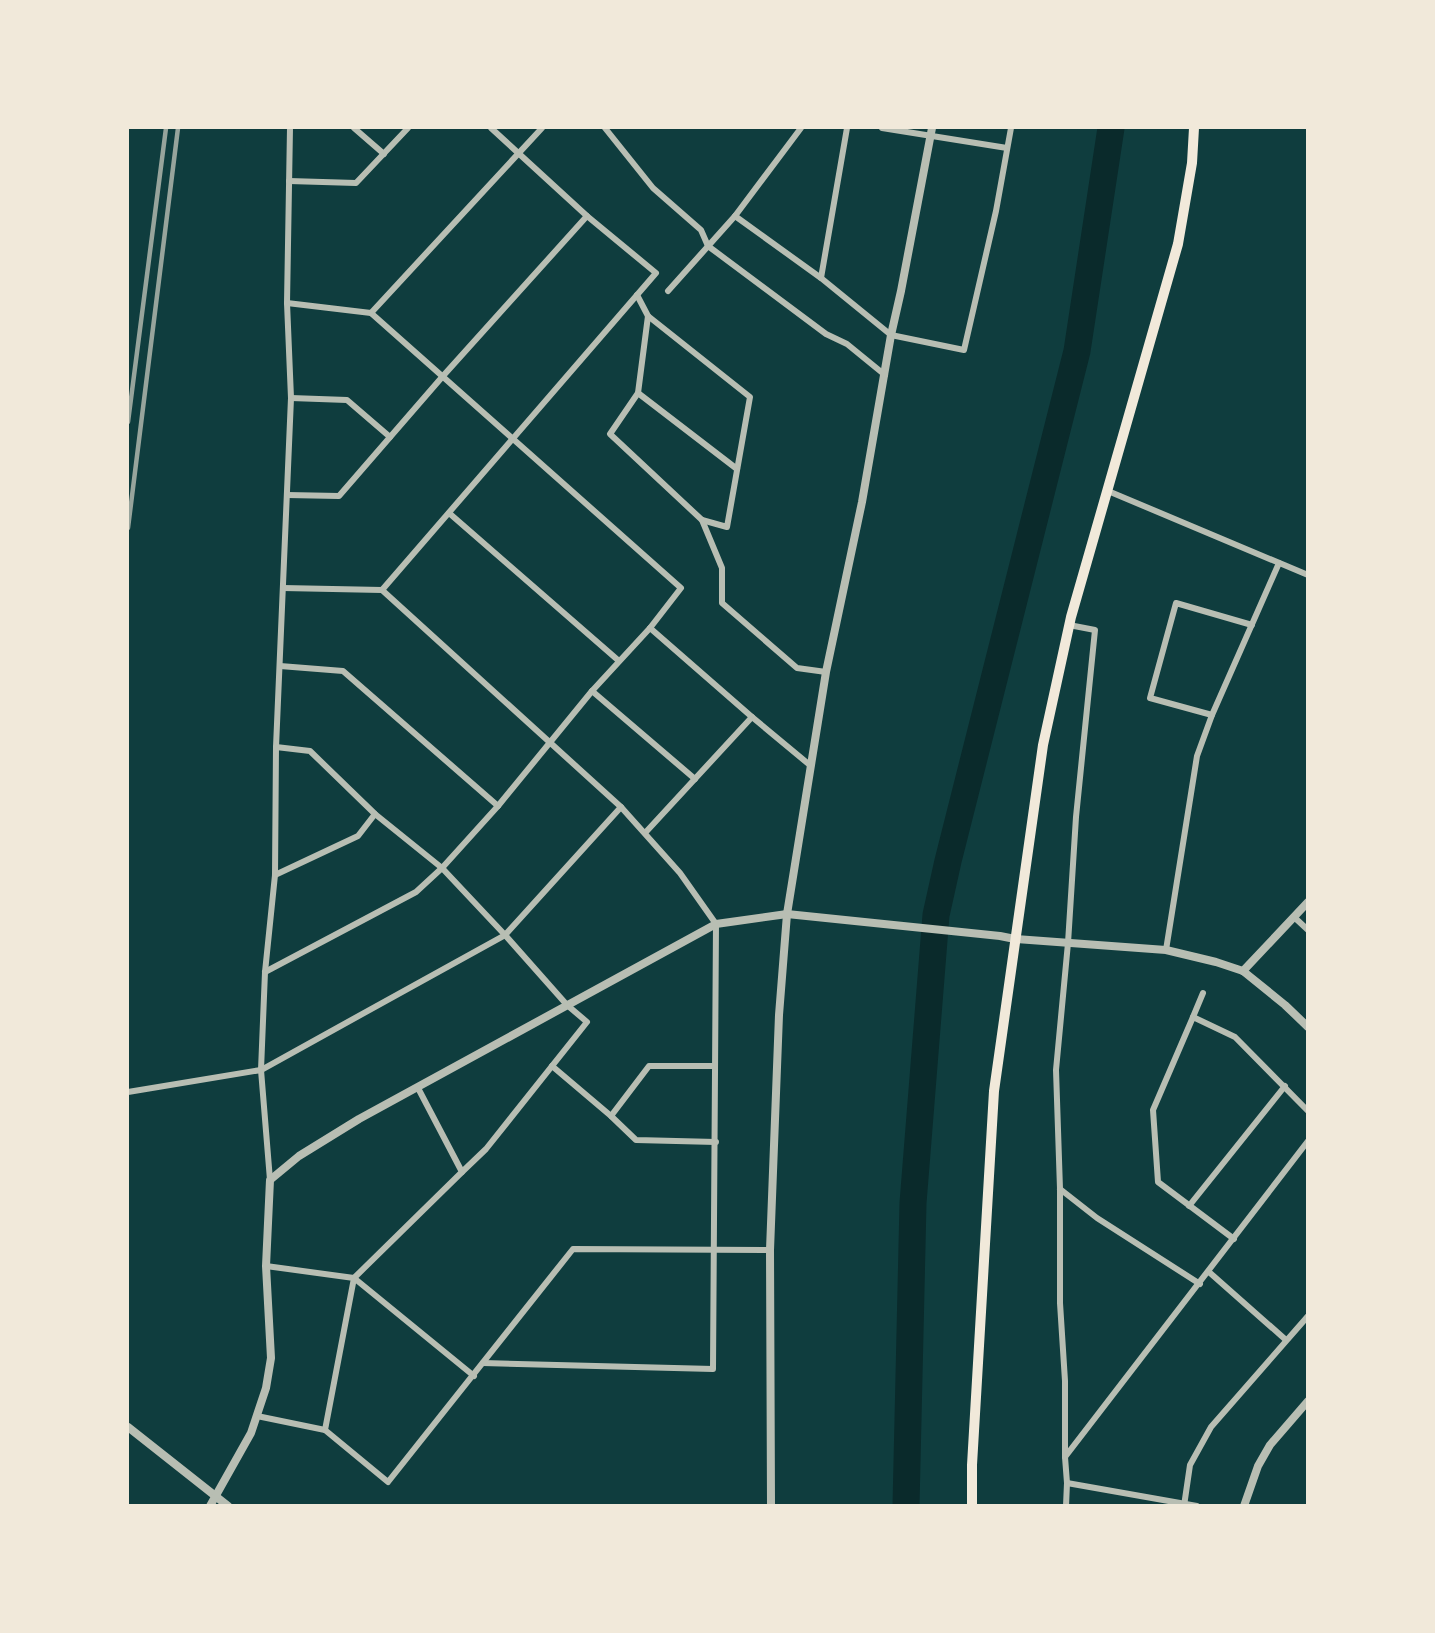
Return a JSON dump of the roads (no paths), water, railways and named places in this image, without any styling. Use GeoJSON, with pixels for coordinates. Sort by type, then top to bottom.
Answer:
{"type":"FeatureCollection","features":[{"type":"Feature","properties":{"kind":"main road"},"geometry":{"type":"LineString","coordinates":[[972,1506],[972,1465],[994,1091],[1043,745],[1069,625],[1178,244],[1192,163],[1194,128]]}},
{"type":"Feature","properties":{"kind":"street"},"geometry":{"type":"LineString","coordinates":[[210,1506],[251,1433],[266,1388],[271,1358],[266,1266],[270,1180],[261,1070],[265,972],[275,875],[276,747],[291,398],[287,303],[290,128]]}},
{"type":"Feature","properties":{"kind":"street"},"geometry":{"type":"LineString","coordinates":[[354,128],[384,154]]}},
{"type":"Feature","properties":{"kind":"street"},"geometry":{"type":"LineString","coordinates":[[289,181],[356,183],[408,128]]}},
{"type":"Feature","properties":{"kind":"street"},"geometry":{"type":"LineString","coordinates":[[382,590],[656,273],[587,216],[491,128]]}},
{"type":"Feature","properties":{"kind":"street"},"geometry":{"type":"LineString","coordinates":[[371,313],[542,128]]}},
{"type":"Feature","properties":{"kind":"street"},"geometry":{"type":"LineString","coordinates":[[605,128],[653,188],[701,230],[708,246],[826,334],[847,344],[885,375]]}},
{"type":"Feature","properties":{"kind":"street"},"geometry":{"type":"LineString","coordinates":[[668,291],[735,216],[801,128]]}},
{"type":"Feature","properties":{"kind":"street"},"geometry":{"type":"LineString","coordinates":[[821,278],[847,128]]}},
{"type":"Feature","properties":{"kind":"street"},"geometry":{"type":"LineString","coordinates":[[882,128],[1007,148]]}},
{"type":"Feature","properties":{"kind":"street"},"geometry":{"type":"LineString","coordinates":[[771,1506],[770,1250],[779,1015],[787,914],[826,672],[862,502],[891,335],[932,128]]}},
{"type":"Feature","properties":{"kind":"street"},"geometry":{"type":"LineString","coordinates":[[735,216],[821,278],[891,335],[964,350],[996,211],[1011,128]]}},
{"type":"Feature","properties":{"kind":"street"},"geometry":{"type":"LineString","coordinates":[[286,495],[339,496],[587,216]]}},
{"type":"Feature","properties":{"kind":"street"},"geometry":{"type":"LineString","coordinates":[[637,295],[648,316],[750,397],[727,527],[702,520]]}},
{"type":"Feature","properties":{"kind":"street"},"geometry":{"type":"LineString","coordinates":[[265,972],[416,892],[442,868],[498,806],[592,691],[650,628],[681,588],[371,313],[287,303]]}},
{"type":"Feature","properties":{"kind":"street"},"geometry":{"type":"LineString","coordinates":[[648,316],[638,393],[610,434],[702,520],[722,568],[722,603],[797,668],[826,672]]}},
{"type":"Feature","properties":{"kind":"street"},"geometry":{"type":"LineString","coordinates":[[638,393],[737,469]]}},
{"type":"Feature","properties":{"kind":"street"},"geometry":{"type":"LineString","coordinates":[[291,398],[347,400],[390,437]]}},
{"type":"Feature","properties":{"kind":"street"},"geometry":{"type":"LineString","coordinates":[[1108,491],[1308,575]]}},
{"type":"Feature","properties":{"kind":"street"},"geometry":{"type":"LineString","coordinates":[[449,513],[619,661]]}},
{"type":"Feature","properties":{"kind":"street"},"geometry":{"type":"LineString","coordinates":[[1166,950],[1197,756],[1212,715],[1279,563]]}},
{"type":"Feature","properties":{"kind":"street"},"geometry":{"type":"LineString","coordinates":[[283,588],[382,590],[621,807],[680,873],[716,924],[714,1369],[483,1363]]}},
{"type":"Feature","properties":{"kind":"street"},"geometry":{"type":"LineString","coordinates":[[1212,715],[1150,698],[1176,603],[1252,625]]}},
{"type":"Feature","properties":{"kind":"street"},"geometry":{"type":"LineString","coordinates":[[1066,1506],[1065,1381],[1060,1303],[1060,1189],[1056,1070],[1068,943],[1076,817],[1095,630],[1069,625]]}},
{"type":"Feature","properties":{"kind":"street"},"geometry":{"type":"LineString","coordinates":[[650,628],[811,766]]}},
{"type":"Feature","properties":{"kind":"street"},"geometry":{"type":"LineString","coordinates":[[280,666],[344,671],[498,806]]}},
{"type":"Feature","properties":{"kind":"street"},"geometry":{"type":"LineString","coordinates":[[592,691],[695,779]]}},
{"type":"Feature","properties":{"kind":"street"},"geometry":{"type":"LineString","coordinates":[[645,832],[752,717]]}},
{"type":"Feature","properties":{"kind":"street"},"geometry":{"type":"LineString","coordinates":[[276,747],[310,751],[375,814],[442,868],[567,1005],[587,1022],[486,1149],[354,1278],[325,1430]]}},
{"type":"Feature","properties":{"kind":"street"},"geometry":{"type":"LineString","coordinates":[[128,1092],[261,1070],[505,935],[621,807]]}},
{"type":"Feature","properties":{"kind":"street"},"geometry":{"type":"LineString","coordinates":[[275,875],[358,836],[375,814]]}},
{"type":"Feature","properties":{"kind":"street"},"geometry":{"type":"LineString","coordinates":[[1243,971],[1308,902]]}},
{"type":"Feature","properties":{"kind":"street"},"geometry":{"type":"LineString","coordinates":[[270,1180],[299,1156],[359,1119],[716,924],[787,914],[1015,939],[1166,950],[1243,971],[1308,1027]]}},
{"type":"Feature","properties":{"kind":"street"},"geometry":{"type":"LineString","coordinates":[[1294,917],[1308,930]]}},
{"type":"Feature","properties":{"kind":"street"},"geometry":{"type":"LineString","coordinates":[[1203,993],[1153,1110],[1158,1182],[1234,1239]]}},
{"type":"Feature","properties":{"kind":"street"},"geometry":{"type":"LineString","coordinates":[[1192,1017],[1235,1037],[1308,1111]]}},
{"type":"Feature","properties":{"kind":"street"},"geometry":{"type":"LineString","coordinates":[[552,1066],[636,1140],[716,1142]]}},
{"type":"Feature","properties":{"kind":"street"},"geometry":{"type":"LineString","coordinates":[[611,1116],[649,1066],[716,1066]]}},
{"type":"Feature","properties":{"kind":"street"},"geometry":{"type":"LineString","coordinates":[[1189,1206],[1285,1086]]}},
{"type":"Feature","properties":{"kind":"street"},"geometry":{"type":"LineString","coordinates":[[418,1088],[462,1172]]}},
{"type":"Feature","properties":{"kind":"street"},"geometry":{"type":"LineString","coordinates":[[1065,1457],[1308,1141]]}},
{"type":"Feature","properties":{"kind":"street"},"geometry":{"type":"LineString","coordinates":[[1060,1189],[1096,1218],[1200,1284]]}},
{"type":"Feature","properties":{"kind":"street"},"geometry":{"type":"LineString","coordinates":[[257,1416],[325,1430],[388,1482],[573,1249],[770,1250]]}},
{"type":"Feature","properties":{"kind":"street"},"geometry":{"type":"LineString","coordinates":[[266,1266],[354,1278],[474,1376]]}},
{"type":"Feature","properties":{"kind":"street"},"geometry":{"type":"LineString","coordinates":[[1209,1272],[1286,1340]]}},
{"type":"Feature","properties":{"kind":"street"},"geometry":{"type":"LineString","coordinates":[[1184,1504],[1190,1465],[1211,1428],[1308,1316]]}},
{"type":"Feature","properties":{"kind":"street"},"geometry":{"type":"LineString","coordinates":[[1244,1506],[1258,1466],[1270,1445],[1308,1401]]}},
{"type":"Feature","properties":{"kind":"street"},"geometry":{"type":"LineString","coordinates":[[128,1427],[228,1506]]}},
{"type":"Feature","properties":{"kind":"street"},"geometry":{"type":"LineString","coordinates":[[1067,1483],[1197,1506]]}},
{"type":"Feature","properties":{"kind":"waterway"},"geometry":{"type":"LineString","coordinates":[[906,1506],[913,1203],[936,915],[1077,351],[1111,128]]}},
{"type":"Feature","properties":{"kind":"railway"},"geometry":{"type":"LineString","coordinates":[[128,422],[166,128]]}},
{"type":"Feature","properties":{"kind":"railway"},"geometry":{"type":"LineString","coordinates":[[128,528],[178,128]]}}]}
